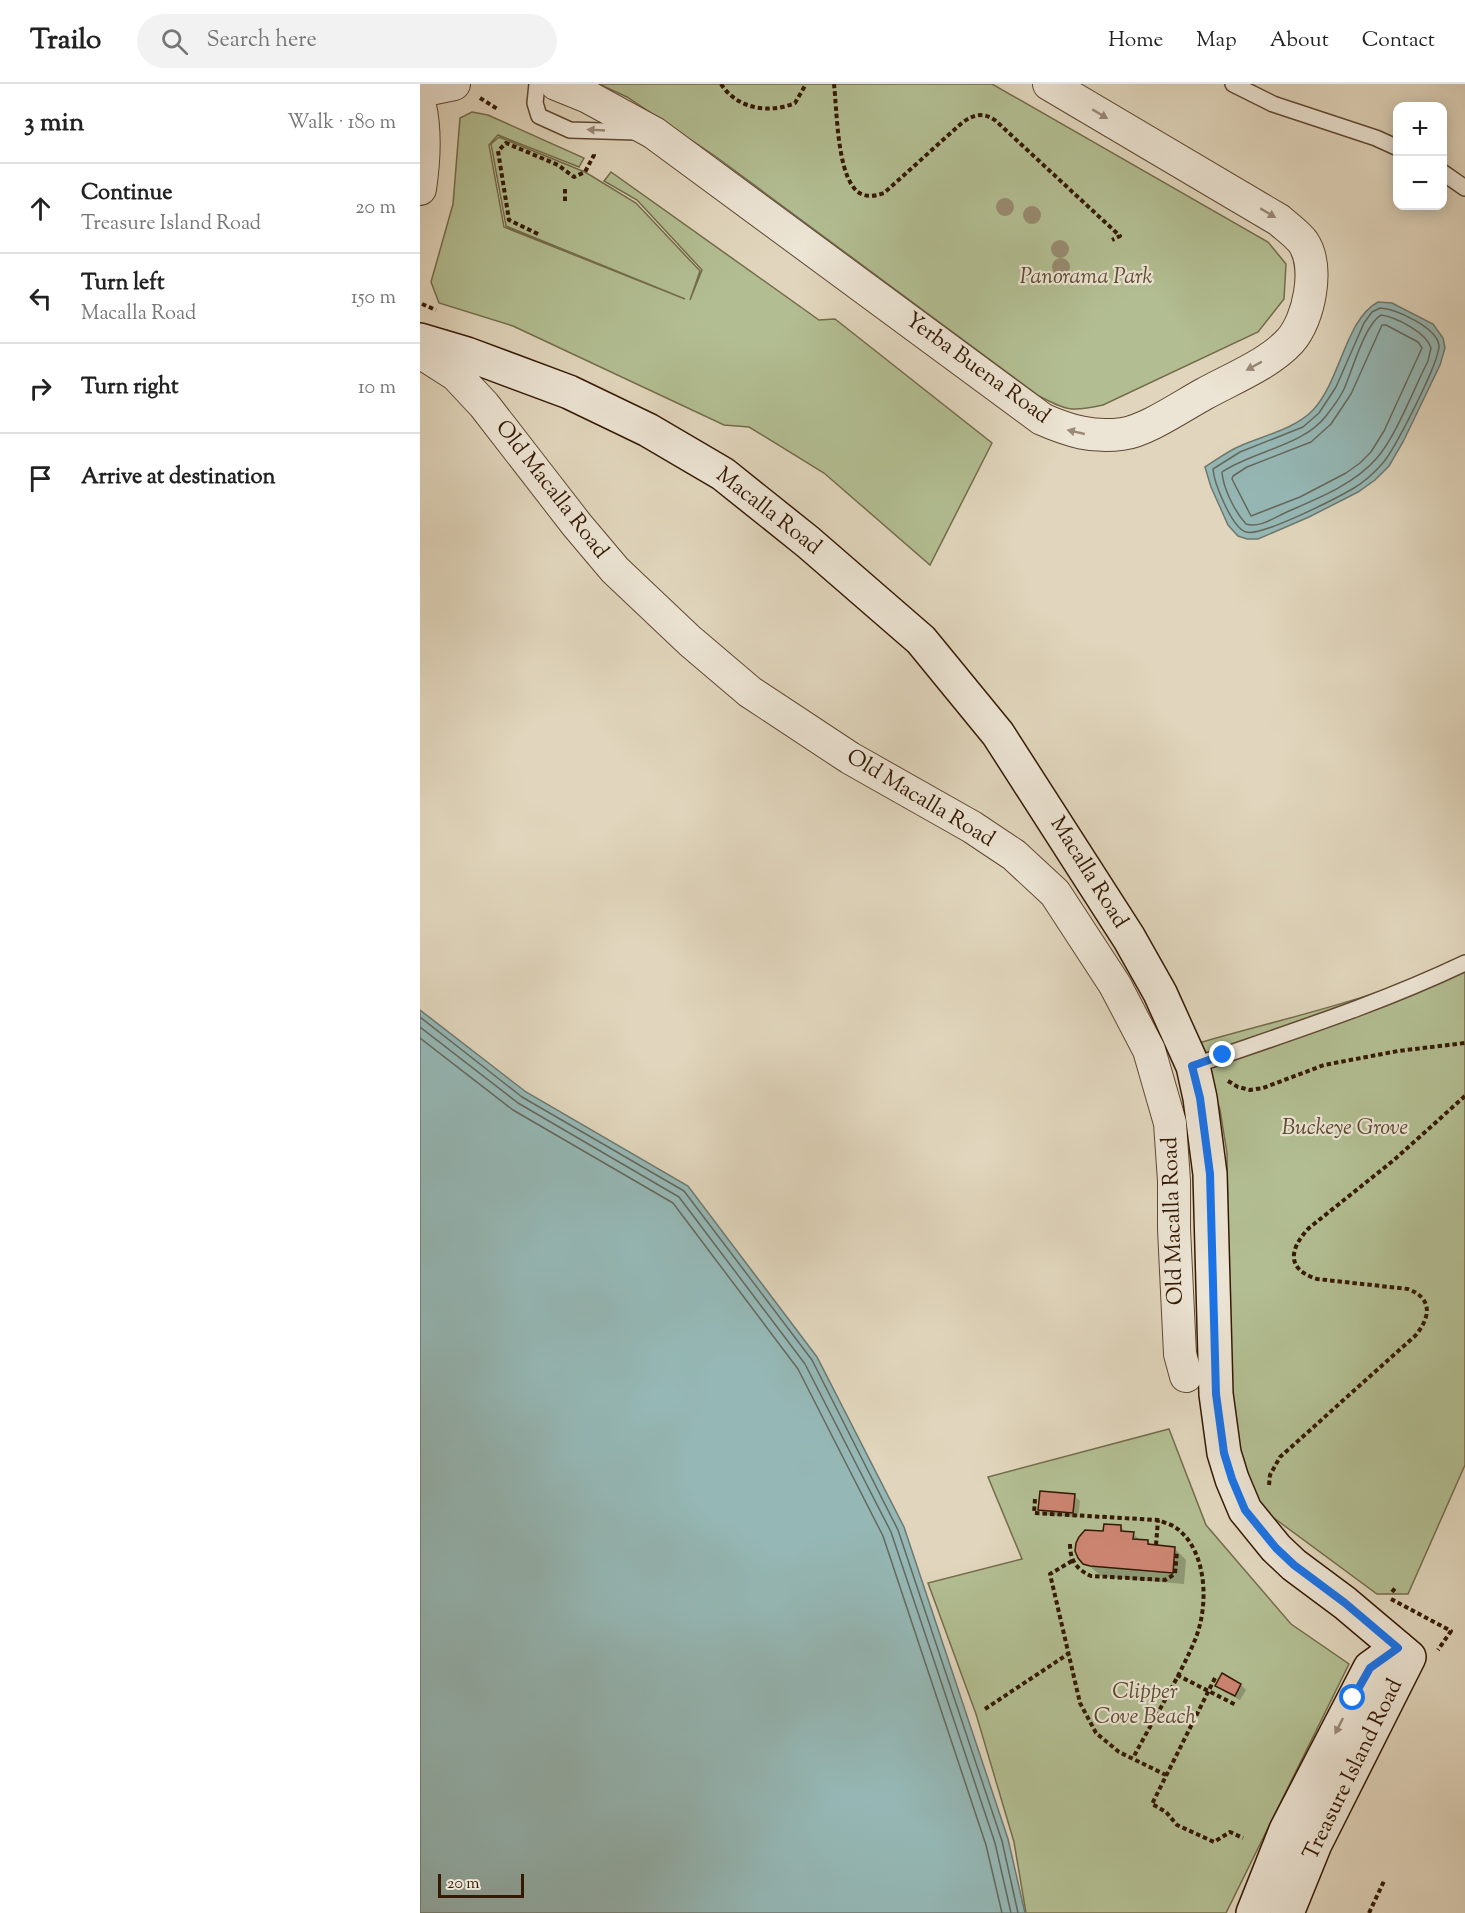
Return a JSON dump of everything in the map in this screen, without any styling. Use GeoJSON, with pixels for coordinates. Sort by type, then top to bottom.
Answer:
{"type":"FeatureCollection","features":[{"type":"Feature","properties":{"kind":"street"},"geometry":{"type":"LineString","coordinates":[[420,91],[454,84]]}},
{"type":"Feature","properties":{"kind":"street","name":"Yerba Buena Road"},"geometry":{"type":"LineString","coordinates":[[556,84],[588,97],[654,133],[1042,419],[1067,430],[1091,435],[1124,434],[1156,421],[1272,356],[1291,340],[1310,297],[1312,271],[1303,243],[1280,220],[1049,84]]}},
{"type":"Feature","properties":{"kind":"street"},"geometry":{"type":"LineString","coordinates":[[420,106],[423,118],[421,171]]}},
{"type":"Feature","properties":{"kind":"street","name":"Macalla Road"},"geometry":{"type":"LineString","coordinates":[[420,340],[467,354],[569,392],[648,430],[723,474],[807,542],[921,640],[998,734],[1083,865],[1160,993],[1192,1066],[1200,1098],[1210,1174],[1216,1394],[1224,1453],[1245,1510],[1276,1548],[1294,1565],[1345,1603],[1398,1648]]}},
{"type":"Feature","properties":{"kind":"street","name":"Old Macalla Road"},"geometry":{"type":"LineString","coordinates":[[420,352],[463,382],[484,405],[615,570],[690,641],[750,692],[850,758],[972,827],[1005,850],[1055,893],[1115,985],[1149,1050],[1170,1123],[1178,1334],[1186,1376]]}},
{"type":"Feature","properties":{"kind":"street","name":"Treasure Island Road"},"geometry":{"type":"LineString","coordinates":[[1253,1913],[1286,1830],[1370,1668],[1398,1648],[1409,1658],[1315,1844],[1287,1913]]}},
{"type":"Feature","properties":{"kind":"lane"},"geometry":{"type":"LineString","coordinates":[[537,84],[535,103],[539,116],[570,130],[654,133]]}},
{"type":"Feature","properties":{"kind":"lane"},"geometry":{"type":"LineString","coordinates":[[1233,84],[1272,104],[1393,146]]}},
{"type":"Feature","properties":{"kind":"lane"},"geometry":{"type":"LineString","coordinates":[[1447,175],[1465,188]]}},
{"type":"Feature","properties":{"kind":"lane"},"geometry":{"type":"LineString","coordinates":[[1192,1066],[1350,1011],[1423,983],[1465,963]]}},
{"type":"Feature","properties":{"kind":"path"},"geometry":{"type":"LineString","coordinates":[[721,84],[734,97],[761,110],[774,110],[795,103],[806,84]]}},
{"type":"Feature","properties":{"kind":"path"},"geometry":{"type":"LineString","coordinates":[[834,84],[840,149],[850,180],[859,193],[867,196],[884,193],[963,122],[981,114],[996,121],[1120,236],[1112,240]]}},
{"type":"Feature","properties":{"kind":"path"},"geometry":{"type":"LineString","coordinates":[[538,234],[509,220],[498,151],[506,143],[558,165],[574,177],[585,172],[594,155]]}},
{"type":"Feature","properties":{"kind":"path"},"geometry":{"type":"LineString","coordinates":[[565,188],[565,201]]}},
{"type":"Feature","properties":{"kind":"path"},"geometry":{"type":"LineString","coordinates":[[422,304],[436,310]]}},
{"type":"Feature","properties":{"kind":"path"},"geometry":{"type":"LineString","coordinates":[[1269,1490],[1270,1475],[1280,1457],[1415,1336],[1427,1317],[1424,1300],[1416,1292],[1408,1289],[1317,1279],[1305,1275],[1294,1262],[1294,1251],[1299,1239],[1309,1227],[1394,1160],[1465,1096]]}},
{"type":"Feature","properties":{"kind":"path"},"geometry":{"type":"LineString","coordinates":[[1035,1499],[1034,1513],[1158,1521],[1174,1526],[1196,1551],[1203,1574],[1202,1610],[1196,1639],[1133,1758]]}},
{"type":"Feature","properties":{"kind":"path"},"geometry":{"type":"LineString","coordinates":[[1156,1545],[1158,1521]]}},
{"type":"Feature","properties":{"kind":"path"},"geometry":{"type":"LineString","coordinates":[[1070,1544],[1072,1561],[1080,1571],[1090,1576],[1165,1580],[1175,1574],[1177,1551]]}},
{"type":"Feature","properties":{"kind":"path"},"geometry":{"type":"LineString","coordinates":[[1072,1561],[1050,1574],[1080,1703],[1096,1732],[1119,1752],[1166,1775]]}},
{"type":"Feature","properties":{"kind":"path"},"geometry":{"type":"LineString","coordinates":[[1392,1592],[1395,1587]]}},
{"type":"Feature","properties":{"kind":"path"},"geometry":{"type":"LineString","coordinates":[[1387,1597],[1445,1627]]}},
{"type":"Feature","properties":{"kind":"path"},"geometry":{"type":"LineString","coordinates":[[985,1709],[1068,1654]]}},
{"type":"Feature","properties":{"kind":"path"},"geometry":{"type":"LineString","coordinates":[[1177,1675],[1236,1705]]}},
{"type":"Feature","properties":{"kind":"path"},"geometry":{"type":"LineString","coordinates":[[1215,1678],[1152,1804],[1166,1812],[1177,1824],[1214,1842],[1230,1832],[1243,1838]]}},
{"type":"Feature","properties":{"kind":"path"},"geometry":{"type":"LineString","coordinates":[[1370,1913],[1384,1881]]}},
{"type":"Feature","properties":{"kind":"green space","name":"Panorama Park"},"geometry":{"type":"Polygon","coordinates":[[[599,84],[992,84],[1268,242],[1286,264],[1284,299],[1258,332],[1103,405],[1070,409],[1056,405],[1039,396],[715,156],[627,97],[599,84]]]}},
{"type":"Feature","properties":{"kind":"green space"},"geometry":{"type":"Polygon","coordinates":[[[472,112],[488,115],[584,158],[579,167],[498,135],[489,145],[504,227],[685,299],[506,226],[491,144],[499,137],[585,172],[636,203],[700,271],[690,300],[702,270],[637,200],[604,181],[611,172],[819,320],[835,319],[992,443],[930,565],[824,473],[749,427],[724,425],[513,326],[439,303],[431,282],[453,204],[460,118],[472,112]]]}},
{"type":"Feature","properties":{"kind":"green space","name":"Buckeye Grove"},"geometry":{"type":"Polygon","coordinates":[[[1465,957],[1465,1465],[1408,1594],[1377,1594],[1259,1507],[1230,1422],[1227,1153],[1220,1110],[1199,1043],[1334,1006],[1401,984],[1465,957]]]}},
{"type":"Feature","properties":{"kind":"green space","name":"Clipper Cove Beach"},"geometry":{"type":"Polygon","coordinates":[[[1169,1429],[1206,1525],[1291,1624],[1349,1664],[1226,1913],[1026,1913],[1014,1842],[976,1714],[928,1583],[1022,1559],[988,1477],[1169,1429]]]}},
{"type":"Feature","properties":{"kind":"water"},"geometry":{"type":"Polygon","coordinates":[[[1378,302],[1392,303],[1433,324],[1443,338],[1445,348],[1440,365],[1389,466],[1358,492],[1309,517],[1258,539],[1238,536],[1228,525],[1205,467],[1236,448],[1289,427],[1306,417],[1330,383],[1358,322],[1378,302]]]}},
{"type":"Feature","properties":{"kind":"water"},"geometry":{"type":"Polygon","coordinates":[[[420,1010],[526,1092],[688,1186],[817,1357],[904,1527],[1008,1839],[1025,1913],[420,1913],[420,1010]]]}},
{"type":"Feature","properties":{"kind":"building"},"geometry":{"type":"Polygon","coordinates":[[[1040,1491],[1075,1494],[1073,1513],[1038,1510],[1040,1491]]]}},
{"type":"Feature","properties":{"kind":"building"},"geometry":{"type":"Polygon","coordinates":[[[1104,1524],[1121,1525],[1121,1531],[1134,1532],[1133,1539],[1148,1540],[1148,1544],[1175,1547],[1173,1573],[1083,1564],[1075,1551],[1079,1537],[1085,1530],[1103,1531],[1104,1524]]]}},
{"type":"Feature","properties":{"kind":"building"},"geometry":{"type":"Polygon","coordinates":[[[1222,1673],[1241,1684],[1235,1696],[1215,1686],[1222,1673]]]}},
{"type":"Feature","properties":{"kind":"route"},"geometry":{"type":"LineString","coordinates":[[1223,1055],[1192,1066],[1200,1098],[1210,1174],[1212,1325],[1216,1394],[1224,1453],[1245,1510],[1276,1548],[1398,1648],[1370,1668],[1353,1698]]}}]}
